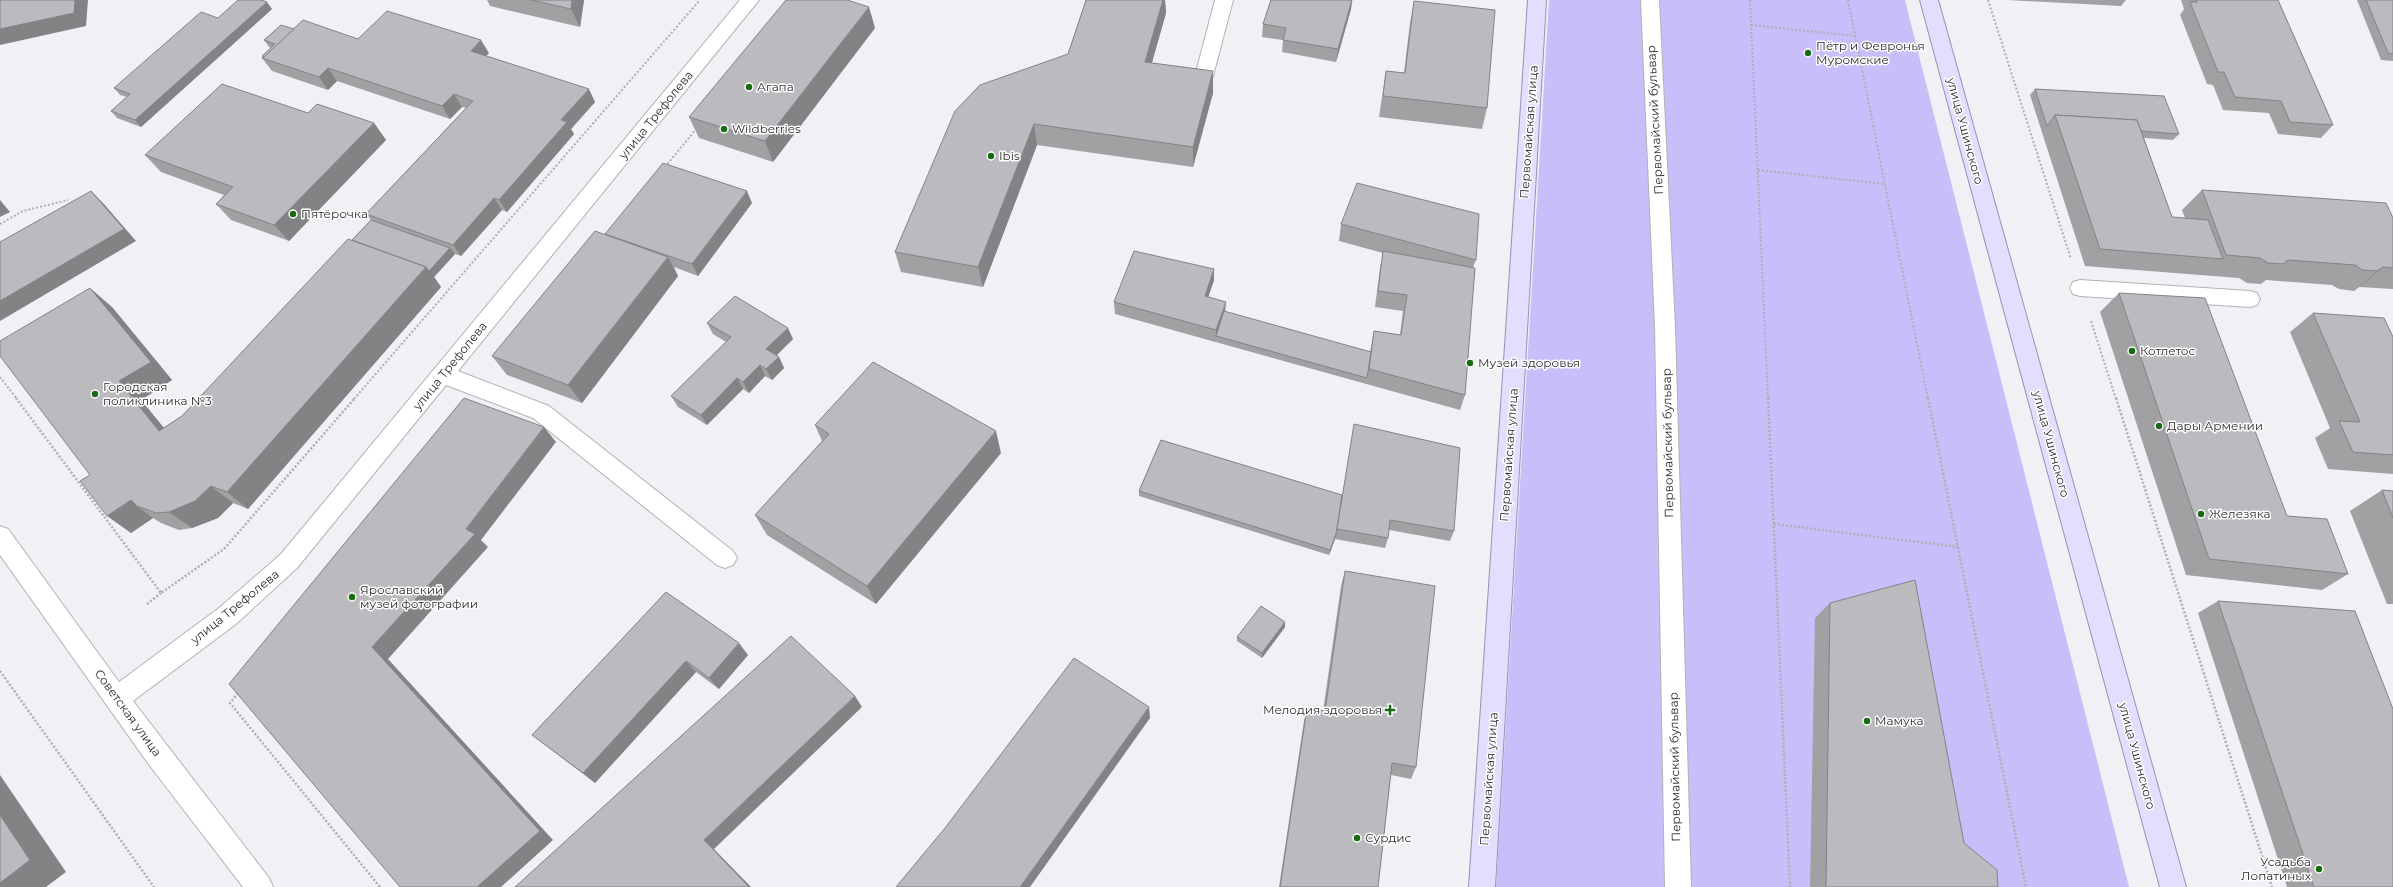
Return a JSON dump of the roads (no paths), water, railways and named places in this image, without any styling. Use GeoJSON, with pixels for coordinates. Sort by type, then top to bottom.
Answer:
{"type":"FeatureCollection","features":[{"type":"Feature","properties":{"kind":"main road","name":"Первомайская улица"},"geometry":{"type":"LineString","coordinates":[[1482,887],[1537,0]]}},
{"type":"Feature","properties":{"kind":"main road","name":"улица Ушинского"},"geometry":{"type":"LineString","coordinates":[[1929,0],[2173,887]]}},
{"type":"Feature","properties":{"kind":"street","name":"улица Трефолева"},"geometry":{"type":"LineString","coordinates":[[116,698],[184,648],[276,575],[750,0]]}},
{"type":"Feature","properties":{"kind":"street"},"geometry":{"type":"LineString","coordinates":[[1204,76],[1224,0]]}},
{"type":"Feature","properties":{"kind":"street","name":"Первомайский бульвар"},"geometry":{"type":"LineString","coordinates":[[1650,0],[1665,327],[1678,887]]}},
{"type":"Feature","properties":{"kind":"street"},"geometry":{"type":"LineString","coordinates":[[2080,288],[2250,299]]}},
{"type":"Feature","properties":{"kind":"street"},"geometry":{"type":"LineString","coordinates":[[442,375],[485,389],[541,412],[725,558]]}},
{"type":"Feature","properties":{"kind":"street","name":"Советская улица"},"geometry":{"type":"LineString","coordinates":[[0,536],[159,757],[260,887]]}},
{"type":"Feature","properties":{"kind":"place","name":"Пётр и Февронья Муромские"},"geometry":{"type":"Point","coordinates":[1808,53]}},
{"type":"Feature","properties":{"kind":"place","name":"Агапа"},"geometry":{"type":"Point","coordinates":[749,87]}},
{"type":"Feature","properties":{"kind":"place","name":"Wildberries"},"geometry":{"type":"Point","coordinates":[724,129]}},
{"type":"Feature","properties":{"kind":"place","name":"Ibis"},"geometry":{"type":"Point","coordinates":[991,156]}},
{"type":"Feature","properties":{"kind":"place","name":"Пятёрочка"},"geometry":{"type":"Point","coordinates":[293,214]}},
{"type":"Feature","properties":{"kind":"place","name":"Котлетос"},"geometry":{"type":"Point","coordinates":[2132,351]}},
{"type":"Feature","properties":{"kind":"place","name":"Музей здоровья"},"geometry":{"type":"Point","coordinates":[1470,363]}},
{"type":"Feature","properties":{"kind":"place","name":"Городская поликлиника №3"},"geometry":{"type":"Point","coordinates":[95,394]}},
{"type":"Feature","properties":{"kind":"place","name":"Дары Армении"},"geometry":{"type":"Point","coordinates":[2159,426]}},
{"type":"Feature","properties":{"kind":"place","name":"Железяка"},"geometry":{"type":"Point","coordinates":[2201,514]}},
{"type":"Feature","properties":{"kind":"place","name":"Ярославский музей фотографии"},"geometry":{"type":"Point","coordinates":[352,597]}},
{"type":"Feature","properties":{"kind":"place","name":"Мелодия здоровья"},"geometry":{"type":"Point","coordinates":[1390,710]}},
{"type":"Feature","properties":{"kind":"place","name":"Мамука"},"geometry":{"type":"Point","coordinates":[1867,721]}},
{"type":"Feature","properties":{"kind":"place","name":"Сурдис"},"geometry":{"type":"Point","coordinates":[1357,838]}},
{"type":"Feature","properties":{"kind":"place","name":"Усадьба Лопатиных"},"geometry":{"type":"Point","coordinates":[2319,869]}}]}
